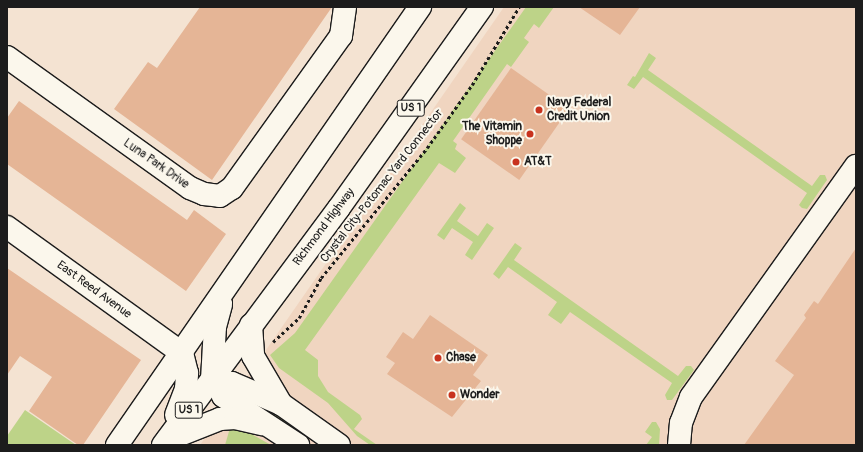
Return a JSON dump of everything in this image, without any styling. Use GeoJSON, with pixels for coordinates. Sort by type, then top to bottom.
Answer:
{"type":"FeatureCollection","features":[{"type":"Feature","properties":{"kind":"main road","name":"Luna Park Drive"},"geometry":{"type":"LineString","coordinates":[[7,57],[190,188],[204,194],[220,196],[232,188],[341,36],[345,7]]}},
{"type":"Feature","properties":{"kind":"main road"},"geometry":{"type":"LineString","coordinates":[[117,445],[178,373],[182,353],[420,7]]}},
{"type":"Feature","properties":{"kind":"main road","name":"Richmond Highway"},"geometry":{"type":"LineString","coordinates":[[165,443],[215,382],[245,333],[339,208],[482,7]]}},
{"type":"Feature","properties":{"kind":"main road"},"geometry":{"type":"LineString","coordinates":[[679,445],[681,423],[691,398],[856,166]]}},
{"type":"Feature","properties":{"kind":"main road","name":"East Reed Avenue"},"geometry":{"type":"LineString","coordinates":[[7,227],[182,353]]}},
{"type":"Feature","properties":{"kind":"main road"},"geometry":{"type":"LineString","coordinates":[[224,291],[215,327],[213,351],[215,382],[224,396],[262,424],[298,445]]}},
{"type":"Feature","properties":{"kind":"main road"},"geometry":{"type":"LineString","coordinates":[[182,353],[213,351],[245,333],[253,356],[281,404]]}},
{"type":"Feature","properties":{"kind":"main road"},"geometry":{"type":"LineString","coordinates":[[178,373],[215,382],[232,383],[281,404],[339,445]]}},
{"type":"Feature","properties":{"kind":"main road"},"geometry":{"type":"LineString","coordinates":[[165,443],[186,389],[178,373]]}},
{"type":"Feature","properties":{"kind":"main road"},"geometry":{"type":"LineString","coordinates":[[165,443],[220,419],[235,418],[262,424]]}},
{"type":"Feature","properties":{"kind":"path","name":"Crystal City-Potomac Yard Connector"},"geometry":{"type":"LineString","coordinates":[[268,345],[299,318],[321,278],[427,148],[472,85],[519,7]]}},
{"type":"Feature","properties":{"kind":"shaded area"},"geometry":{"type":"Polygon","coordinates":[[[504,7],[856,7],[856,445],[200,445],[504,7]]]}},
{"type":"Feature","properties":{"kind":"green space"},"geometry":{"type":"Polygon","coordinates":[[[526,7],[554,7],[539,28],[534,24],[524,38],[529,42],[511,67],[507,64],[453,141],[457,144],[455,149],[466,158],[455,173],[439,163],[305,350],[318,360],[318,376],[328,392],[360,415],[362,419],[354,429],[377,445],[370,445],[357,436],[328,403],[279,368],[270,355],[295,333],[526,7]]]}},
{"type":"Feature","properties":{"kind":"green space"},"geometry":{"type":"Polygon","coordinates":[[[649,53],[656,58],[648,70],[812,186],[820,175],[825,175],[827,180],[807,209],[802,208],[799,205],[807,193],[643,77],[634,89],[627,85],[633,76],[635,77],[649,53]]]}},
{"type":"Feature","properties":{"kind":"green space"},"geometry":{"type":"Polygon","coordinates":[[[460,203],[466,208],[457,221],[478,236],[487,223],[494,228],[472,260],[465,255],[473,242],[452,228],[444,240],[437,235],[460,203]]]}},
{"type":"Feature","properties":{"kind":"green space"},"geometry":{"type":"Polygon","coordinates":[[[515,243],[522,248],[514,260],[678,376],[686,366],[691,366],[694,370],[672,400],[667,400],[665,395],[672,383],[570,312],[561,324],[548,315],[557,302],[508,267],[499,279],[493,274],[515,243]]]}},
{"type":"Feature","properties":{"kind":"green space"},"geometry":{"type":"Polygon","coordinates":[[[258,406],[270,409],[307,436],[306,439],[258,406]]]}},
{"type":"Feature","properties":{"kind":"green space"},"geometry":{"type":"Polygon","coordinates":[[[25,410],[76,445],[7,445],[7,436],[25,410]]]}},
{"type":"Feature","properties":{"kind":"green space"},"geometry":{"type":"Polygon","coordinates":[[[652,422],[656,422],[660,429],[659,445],[646,445],[652,437],[645,432],[652,422]]]}},
{"type":"Feature","properties":{"kind":"green space"},"geometry":{"type":"Polygon","coordinates":[[[230,428],[248,432],[271,445],[225,445],[230,428]]]}},
{"type":"Feature","properties":{"kind":"building"},"geometry":{"type":"Polygon","coordinates":[[[200,7],[332,7],[212,180],[114,109],[148,62],[157,68],[200,7]]]}},
{"type":"Feature","properties":{"kind":"building"},"geometry":{"type":"Polygon","coordinates":[[[579,7],[640,7],[620,35],[579,7]]]}},
{"type":"Feature","properties":{"kind":"building"},"geometry":{"type":"Polygon","coordinates":[[[511,68],[569,109],[519,180],[461,139],[511,68]]]}},
{"type":"Feature","properties":{"kind":"building"},"geometry":{"type":"Polygon","coordinates":[[[19,101],[187,220],[194,210],[226,234],[186,291],[7,164],[7,118],[19,101]]]}},
{"type":"Feature","properties":{"kind":"building"},"geometry":{"type":"Polygon","coordinates":[[[856,248],[856,445],[744,445],[794,375],[775,361],[806,318],[804,315],[814,301],[818,304],[856,248]]]}},
{"type":"Feature","properties":{"kind":"building"},"geometry":{"type":"Polygon","coordinates":[[[7,268],[141,360],[83,445],[78,445],[29,411],[52,377],[20,356],[7,375],[7,268]]]}},
{"type":"Feature","properties":{"kind":"building","name":"Chase"},"geometry":{"type":"Polygon","coordinates":[[[430,315],[488,355],[473,375],[481,381],[452,417],[387,374],[395,363],[386,357],[403,332],[413,339],[430,315]]]}},
{"type":"Feature","properties":{"kind":"place","name":"Navy Federal Credit Union"},"geometry":{"type":"Point","coordinates":[539,110]}},
{"type":"Feature","properties":{"kind":"place","name":"The Vitamin Shoppe"},"geometry":{"type":"Point","coordinates":[530,134]}},
{"type":"Feature","properties":{"kind":"place","name":"AT&T"},"geometry":{"type":"Point","coordinates":[516,162]}},
{"type":"Feature","properties":{"kind":"place","name":"Chase"},"geometry":{"type":"Point","coordinates":[438,358]}},
{"type":"Feature","properties":{"kind":"place","name":"Wonder"},"geometry":{"type":"Point","coordinates":[452,395]}}]}
